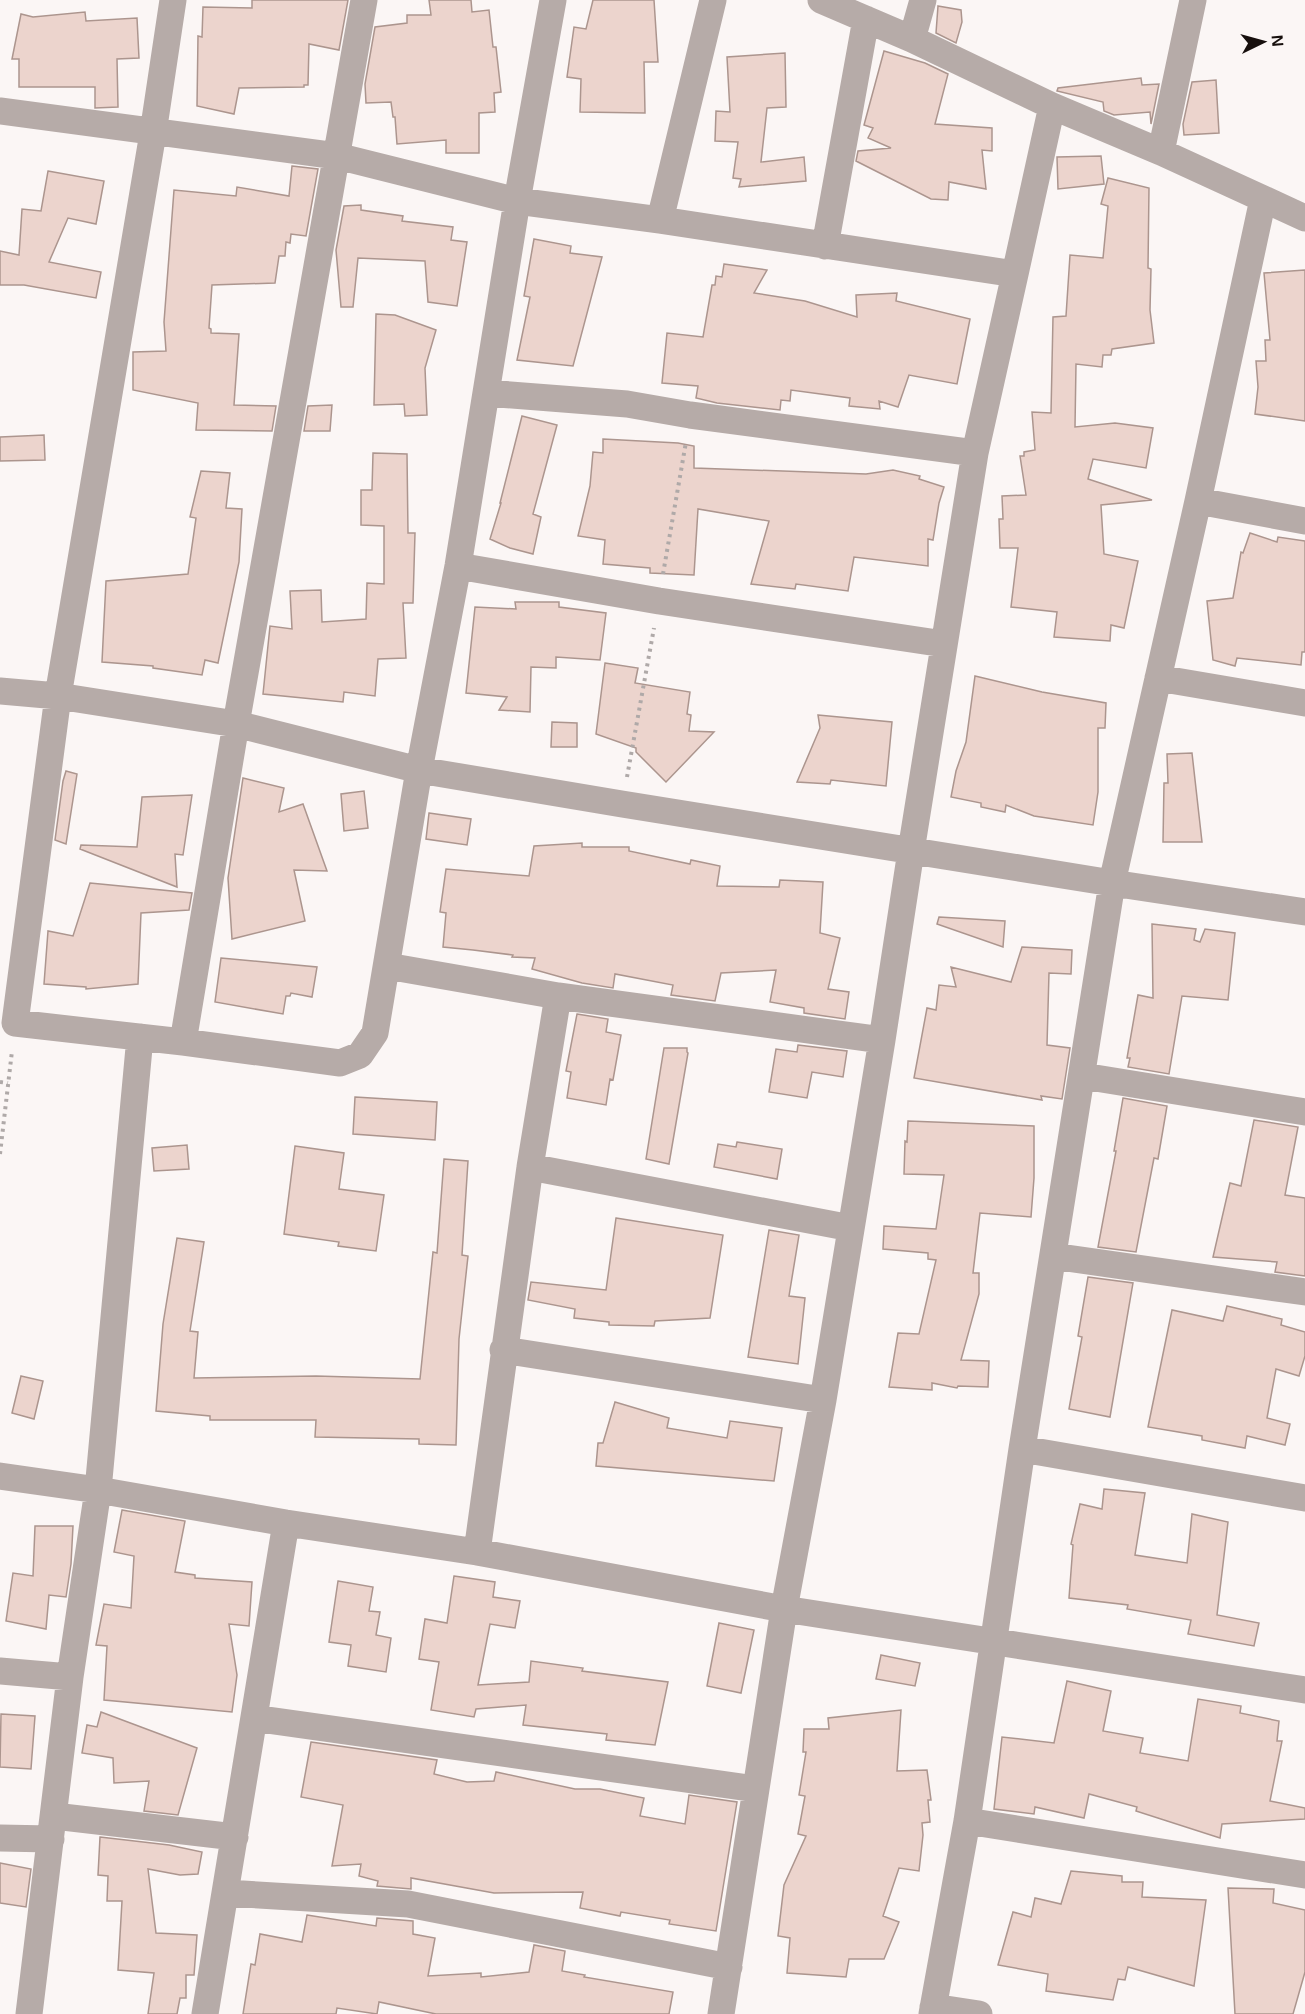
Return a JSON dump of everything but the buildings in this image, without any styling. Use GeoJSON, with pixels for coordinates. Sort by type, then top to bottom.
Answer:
{"type":"FeatureCollection","features":[{"type":"Feature","properties":{"kind":"street"},"geometry":{"type":"LineString","coordinates":[[173,0],[153,133],[58,696],[15,1023],[340,1063],[360,1055],[375,1033],[419,770],[458,567],[518,201],[554,0]]}},
{"type":"Feature","properties":{"kind":"street"},"geometry":{"type":"LineString","coordinates":[[183,1042],[236,724],[364,0]]}},
{"type":"Feature","properties":{"kind":"street"},"geometry":{"type":"LineString","coordinates":[[660,220],[713,0]]}},
{"type":"Feature","properties":{"kind":"street"},"geometry":{"type":"LineString","coordinates":[[821,0],[912,39],[1052,106],[1161,152],[1305,218]]}},
{"type":"Feature","properties":{"kind":"street"},"geometry":{"type":"LineString","coordinates":[[912,39],[923,0]]}},
{"type":"Feature","properties":{"kind":"street"},"geometry":{"type":"LineString","coordinates":[[1161,152],[1194,0]]}},
{"type":"Feature","properties":{"kind":"street"},"geometry":{"type":"LineString","coordinates":[[825,246],[866,19]]}},
{"type":"Feature","properties":{"kind":"street"},"geometry":{"type":"LineString","coordinates":[[722,2014],[784,1609],[823,1400],[975,453],[1052,106]]}},
{"type":"Feature","properties":{"kind":"street"},"geometry":{"type":"LineString","coordinates":[[0,111],[337,156],[518,201],[660,220],[1015,274]]}},
{"type":"Feature","properties":{"kind":"street"},"geometry":{"type":"LineString","coordinates":[[979,2014],[933,2011],[967,1821],[1022,1449],[1112,883],[1263,199]]}},
{"type":"Feature","properties":{"kind":"street"},"geometry":{"type":"LineString","coordinates":[[486,393],[627,404],[690,415],[975,453]]}},
{"type":"Feature","properties":{"kind":"street"},"geometry":{"type":"LineString","coordinates":[[1198,501],[1305,521]]}},
{"type":"Feature","properties":{"kind":"street"},"geometry":{"type":"LineString","coordinates":[[458,567],[659,601],[944,644]]}},
{"type":"Feature","properties":{"kind":"street"},"geometry":{"type":"LineString","coordinates":[[1158,678],[1305,703]]}},
{"type":"Feature","properties":{"kind":"street"},"geometry":{"type":"LineString","coordinates":[[0,691],[58,696],[236,724],[419,770],[911,851],[1305,912]]}},
{"type":"Feature","properties":{"kind":"street"},"geometry":{"type":"LineString","coordinates":[[387,966],[558,996],[882,1040]]}},
{"type":"Feature","properties":{"kind":"street"},"geometry":{"type":"LineString","coordinates":[[477,1552],[503,1350],[558,996]]}},
{"type":"Feature","properties":{"kind":"street"},"geometry":{"type":"LineString","coordinates":[[29,2014],[70,1677],[98,1491],[140,1037]]}},
{"type":"Feature","properties":{"kind":"street"},"geometry":{"type":"LineString","coordinates":[[1083,1076],[1305,1112]]}},
{"type":"Feature","properties":{"kind":"street"},"geometry":{"type":"LineString","coordinates":[[530,1167],[851,1228]]}},
{"type":"Feature","properties":{"kind":"street"},"geometry":{"type":"LineString","coordinates":[[1053,1256],[1305,1292]]}},
{"type":"Feature","properties":{"kind":"street"},"geometry":{"type":"LineString","coordinates":[[503,1350],[823,1400]]}},
{"type":"Feature","properties":{"kind":"street"},"geometry":{"type":"LineString","coordinates":[[1022,1449],[1305,1498]]}},
{"type":"Feature","properties":{"kind":"street"},"geometry":{"type":"LineString","coordinates":[[0,1476],[477,1552],[784,1609],[1305,1690]]}},
{"type":"Feature","properties":{"kind":"street"},"geometry":{"type":"LineString","coordinates":[[205,2014],[286,1523]]}},
{"type":"Feature","properties":{"kind":"street"},"geometry":{"type":"LineString","coordinates":[[0,1671],[70,1677]]}},
{"type":"Feature","properties":{"kind":"street"},"geometry":{"type":"LineString","coordinates":[[254,1719],[756,1789]]}},
{"type":"Feature","properties":{"kind":"street"},"geometry":{"type":"LineString","coordinates":[[967,1821],[1305,1875]]}},
{"type":"Feature","properties":{"kind":"street"},"geometry":{"type":"LineString","coordinates":[[0,1838],[53,1827],[235,1837]]}},
{"type":"Feature","properties":{"kind":"street"},"geometry":{"type":"LineString","coordinates":[[226,1893],[408,1904],[729,1967]]}},
{"type":"Feature","properties":{"kind":"path"},"geometry":{"type":"LineString","coordinates":[[0,1154],[15,1023]]}},
{"type":"Feature","properties":{"kind":"path"},"geometry":{"type":"LineString","coordinates":[[0,1082],[8,1083]]}}]}
